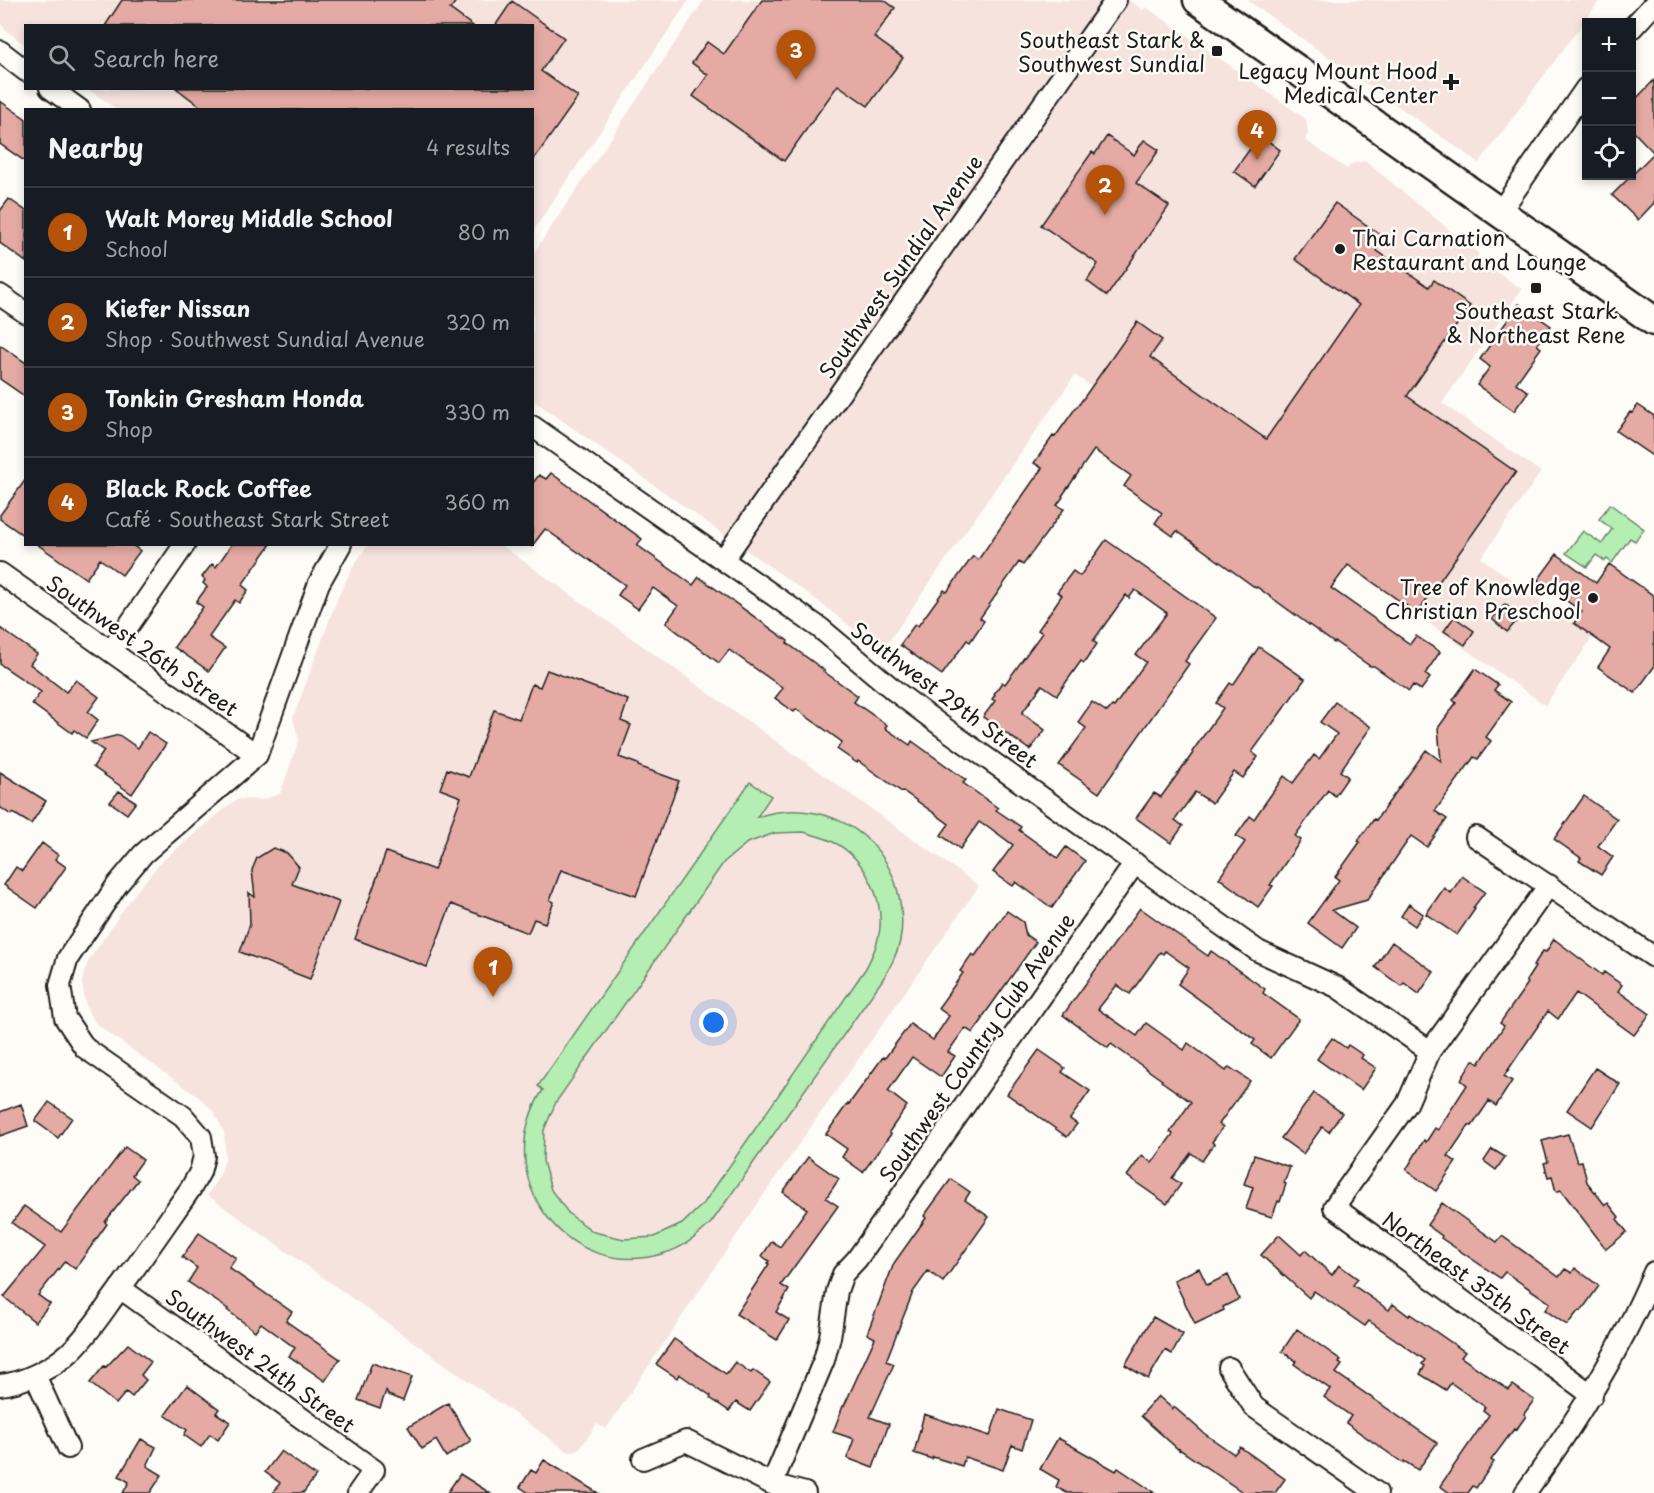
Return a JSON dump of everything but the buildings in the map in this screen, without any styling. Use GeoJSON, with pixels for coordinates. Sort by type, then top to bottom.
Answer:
{"type":"FeatureCollection","features":[{"type":"Feature","properties":{"kind":"main road"},"geometry":{"type":"LineString","coordinates":[[1198,0],[1654,321]]}},
{"type":"Feature","properties":{"kind":"street","name":"Southwest Sundial Avenue"},"geometry":{"type":"LineString","coordinates":[[723,560],[1116,0]]}},
{"type":"Feature","properties":{"kind":"street"},"geometry":{"type":"LineString","coordinates":[[1636,24],[1654,4]]}},
{"type":"Feature","properties":{"kind":"street"},"geometry":{"type":"LineString","coordinates":[[0,51],[24,69]]}},
{"type":"Feature","properties":{"kind":"street"},"geometry":{"type":"LineString","coordinates":[[53,90],[77,108]]}},
{"type":"Feature","properties":{"kind":"street"},"geometry":{"type":"LineString","coordinates":[[1500,212],[1582,95]]}},
{"type":"Feature","properties":{"kind":"street"},"geometry":{"type":"LineString","coordinates":[[0,295],[24,312]]}},
{"type":"Feature","properties":{"kind":"street","name":"Southwest 29th Street"},"geometry":{"type":"LineString","coordinates":[[534,427],[820,628],[895,691],[943,727],[1258,951],[1336,987],[1430,1051]]}},
{"type":"Feature","properties":{"kind":"street"},"geometry":{"type":"LineString","coordinates":[[111,651],[184,546]]}},
{"type":"Feature","properties":{"kind":"street"},"geometry":{"type":"LineString","coordinates":[[0,1385],[35,1375],[54,1365],[70,1352],[120,1288],[200,1172],[204,1156],[201,1137],[183,1116],[85,1048],[65,1018],[60,985],[68,958],[117,885],[143,854],[257,755],[319,583],[340,546]]}},
{"type":"Feature","properties":{"kind":"street","name":"Southwest 26th Street"},"geometry":{"type":"LineString","coordinates":[[0,573],[257,755]]}},
{"type":"Feature","properties":{"kind":"street"},"geometry":{"type":"LineString","coordinates":[[1476,837],[1654,957]]}},
{"type":"Feature","properties":{"kind":"street","name":"Southwest Country Club Avenue"},"geometry":{"type":"LineString","coordinates":[[772,1484],[824,1360],[837,1292],[843,1274],[857,1258],[1135,863]]}},
{"type":"Feature","properties":{"kind":"street"},"geometry":{"type":"LineString","coordinates":[[1430,1051],[1549,885]]}},
{"type":"Feature","properties":{"kind":"street","name":"Northeast 35th Street"},"geometry":{"type":"LineString","coordinates":[[1430,1051],[1407,1104],[1334,1207],[1592,1395]]}},
{"type":"Feature","properties":{"kind":"street"},"geometry":{"type":"LineString","coordinates":[[1525,1493],[1592,1395],[1614,1356],[1654,1272]]}},
{"type":"Feature","properties":{"kind":"street","name":"Southwest 24th Street"},"geometry":{"type":"LineString","coordinates":[[120,1288],[374,1470],[358,1493]]}},
{"type":"Feature","properties":{"kind":"street"},"geometry":{"type":"LineString","coordinates":[[1229,1368],[1254,1407],[1377,1493]]}},
{"type":"Feature","properties":{"kind":"street"},"geometry":{"type":"LineString","coordinates":[[35,1375],[68,1448]]}},
{"type":"Feature","properties":{"kind":"street"},"geometry":{"type":"LineString","coordinates":[[643,1459],[686,1441],[772,1484],[805,1493]]}},
{"type":"Feature","properties":{"kind":"shaded area"},"geometry":{"type":"Polygon","coordinates":[[[0,0],[689,0],[534,230],[534,108],[115,108],[89,90],[534,90],[534,24],[24,24],[24,44],[0,23],[0,0]]]}},
{"type":"Feature","properties":{"kind":"shaded area"},"geometry":{"type":"Polygon","coordinates":[[[704,0],[1129,0],[1143,10],[1146,7],[1306,119],[1308,134],[1305,140],[1347,169],[1351,164],[1365,161],[1479,254],[1476,258],[1522,289],[1442,403],[1541,472],[1481,558],[1593,637],[1545,705],[1075,375],[882,651],[810,595],[534,401],[534,253],[704,0]]]}},
{"type":"Feature","properties":{"kind":"shaded area","name":"Legacy Mount Hood Medical Center"},"geometry":{"type":"Polygon","coordinates":[[[1247,0],[1600,0],[1587,18],[1582,18],[1582,24],[1479,163],[1247,0]]]}},
{"type":"Feature","properties":{"kind":"shaded area"},"geometry":{"type":"Polygon","coordinates":[[[367,546],[502,546],[979,886],[767,1190],[606,1429],[597,1424],[580,1448],[573,1452],[567,1451],[207,1195],[220,1175],[225,1159],[224,1132],[214,1112],[200,1098],[95,1022],[85,1002],[82,982],[89,960],[132,897],[160,863],[234,801],[239,799],[262,800],[280,794],[299,740],[293,718],[338,597],[353,566],[367,546]]]}},
{"type":"Feature","properties":{"kind":"green space"},"geometry":{"type":"Polygon","coordinates":[[[1610,504],[1644,529],[1635,541],[1630,538],[1612,563],[1596,555],[1587,567],[1566,553],[1583,531],[1602,544],[1612,529],[1599,519],[1610,504]]]}},
{"type":"Feature","properties":{"kind":"green space"},"geometry":{"type":"Polygon","coordinates":[[[750,782],[771,796],[757,817],[780,812],[803,811],[825,815],[846,824],[864,836],[880,853],[891,873],[901,907],[901,935],[893,961],[883,979],[711,1223],[690,1241],[665,1253],[629,1258],[597,1253],[569,1238],[546,1216],[531,1188],[525,1157],[528,1123],[543,1090],[538,1086],[750,782]],[[804,832],[775,833],[747,843],[724,862],[556,1102],[544,1130],[543,1161],[551,1190],[569,1214],[594,1232],[624,1239],[654,1237],[682,1224],[704,1203],[866,968],[875,949],[880,928],[880,913],[872,884],[855,858],[844,848],[804,832]]]}},
{"type":"Feature","properties":{"kind":"place","name":"Southeast Stark & Southwest Sundial"},"geometry":{"type":"Point","coordinates":[1217,51]}},
{"type":"Feature","properties":{"kind":"place","name":"Tonkin Gresham Honda"},"geometry":{"type":"Point","coordinates":[796,80]}},
{"type":"Feature","properties":{"kind":"place","name":"Legacy Mount Hood Medical Center"},"geometry":{"type":"Point","coordinates":[1451,82]}},
{"type":"Feature","properties":{"kind":"place","name":"Black Rock Coffee"},"geometry":{"type":"Point","coordinates":[1257,160]}},
{"type":"Feature","properties":{"kind":"place","name":"Kiefer Nissan"},"geometry":{"type":"Point","coordinates":[1105,215]}},
{"type":"Feature","properties":{"kind":"place","name":"Thai Carnation Restaurant and Lounge"},"geometry":{"type":"Point","coordinates":[1340,249]}},
{"type":"Feature","properties":{"kind":"place","name":"Southeast Stark & Northeast Rene"},"geometry":{"type":"Point","coordinates":[1536,288]}},
{"type":"Feature","properties":{"kind":"place","name":"Tree of Knowledge Christian Preschool"},"geometry":{"type":"Point","coordinates":[1593,598]}},
{"type":"Feature","properties":{"kind":"place","name":"Walt Morey Middle School"},"geometry":{"type":"Point","coordinates":[493,997]}}]}
